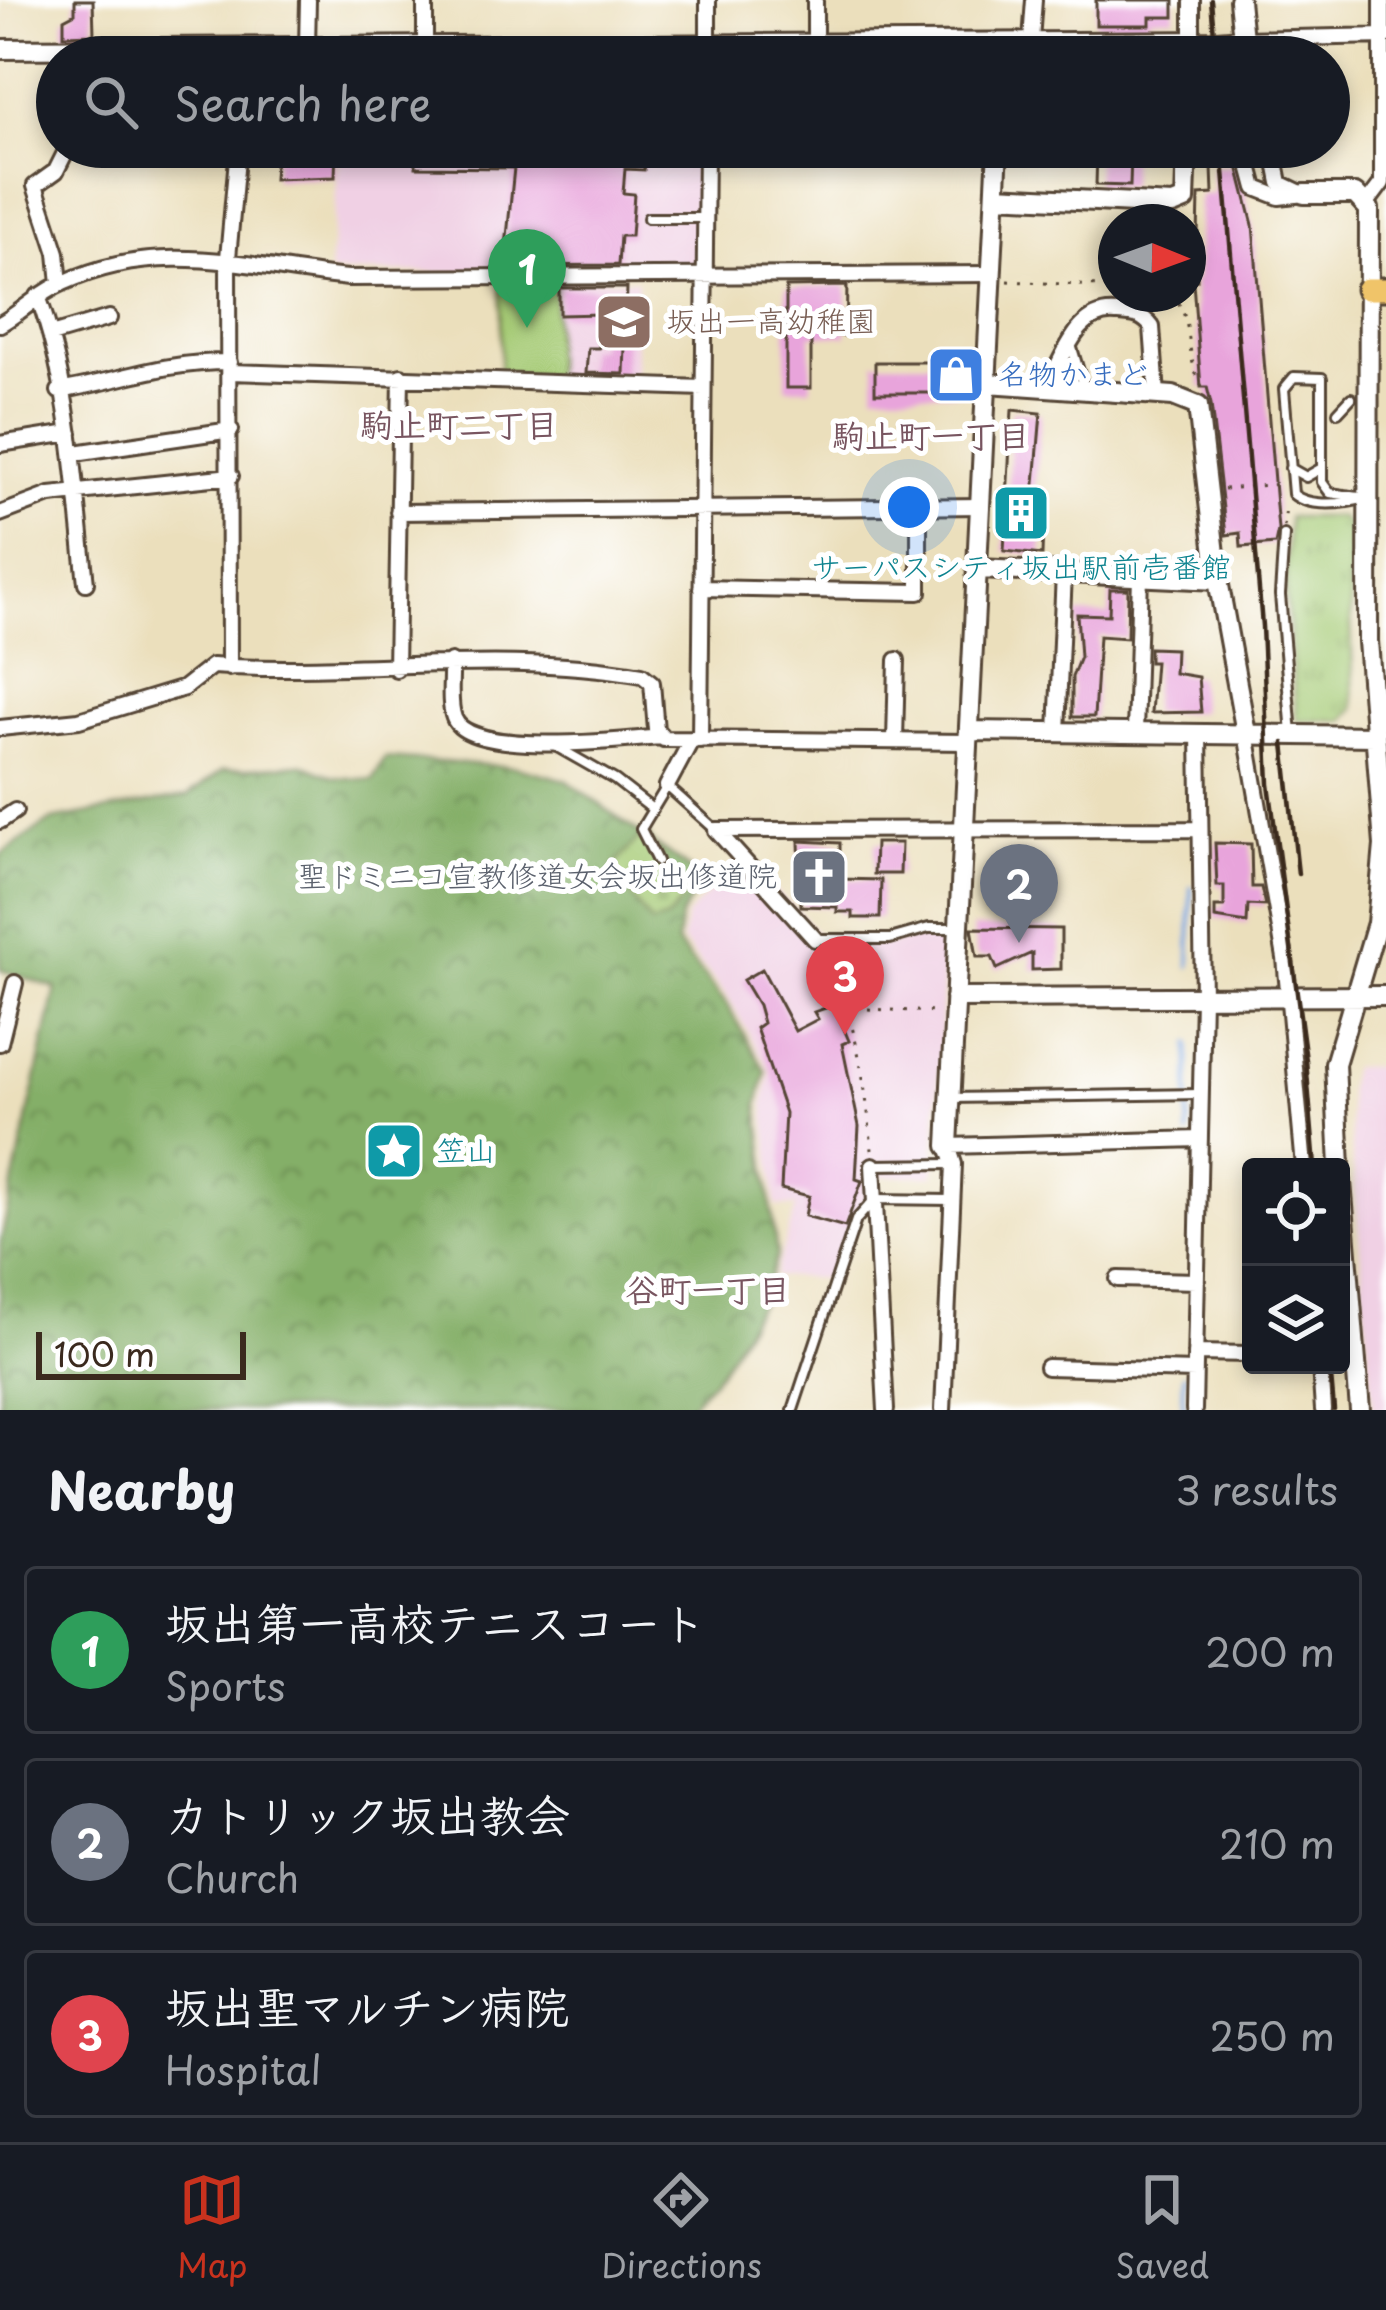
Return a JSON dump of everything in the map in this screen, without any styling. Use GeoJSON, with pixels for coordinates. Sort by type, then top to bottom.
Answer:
{"type":"FeatureCollection","features":[{"type":"Feature","properties":{"kind":"street"},"geometry":{"type":"LineString","coordinates":[[307,36],[308,0]]}},
{"type":"Feature","properties":{"kind":"street"},"geometry":{"type":"LineString","coordinates":[[424,36],[425,0]]}},
{"type":"Feature","properties":{"kind":"street"},"geometry":{"type":"LineString","coordinates":[[708,0],[708,36]]}},
{"type":"Feature","properties":{"kind":"street"},"geometry":{"type":"LineString","coordinates":[[814,0],[815,36]]}},
{"type":"Feature","properties":{"kind":"street"},"geometry":{"type":"LineString","coordinates":[[1031,36],[1034,0]]}},
{"type":"Feature","properties":{"kind":"street"},"geometry":{"type":"LineString","coordinates":[[1191,36],[1192,0]]}},
{"type":"Feature","properties":{"kind":"street"},"geometry":{"type":"LineString","coordinates":[[1239,0],[1241,36]]}},
{"type":"Feature","properties":{"kind":"street"},"geometry":{"type":"LineString","coordinates":[[1366,203],[1382,183],[1382,0]]}},
{"type":"Feature","properties":{"kind":"street"},"geometry":{"type":"LineString","coordinates":[[1350,39],[1384,36]]}},
{"type":"Feature","properties":{"kind":"street"},"geometry":{"type":"LineString","coordinates":[[0,49],[36,50]]}},
{"type":"Feature","properties":{"kind":"street"},"geometry":{"type":"LineString","coordinates":[[58,168],[35,186],[57,253],[60,284]]}},
{"type":"Feature","properties":{"kind":"street"},"geometry":{"type":"LineString","coordinates":[[229,668],[229,258],[236,168]]}},
{"type":"Feature","properties":{"kind":"street"},"geometry":{"type":"LineString","coordinates":[[667,786],[696,740],[705,168]]}},
{"type":"Feature","properties":{"kind":"street"},"geometry":{"type":"LineString","coordinates":[[943,1410],[952,1200],[950,1005],[988,383],[999,278],[997,168]]}},
{"type":"Feature","properties":{"kind":"street"},"geometry":{"type":"LineString","coordinates":[[996,196],[1173,206],[1185,200],[1186,168]]}},
{"type":"Feature","properties":{"kind":"street"},"geometry":{"type":"LineString","coordinates":[[1251,168],[1256,188],[1279,197],[1355,194],[1366,203],[1376,289],[1366,498],[1381,736],[1382,893],[1335,1064],[1340,1158]]}},
{"type":"Feature","properties":{"kind":"street"},"geometry":{"type":"LineString","coordinates":[[1277,168],[1280,183],[1304,194]]}},
{"type":"Feature","properties":{"kind":"street"},"geometry":{"type":"LineString","coordinates":[[0,324],[60,284],[121,259],[229,258],[244,266],[348,278],[999,278]]}},
{"type":"Feature","properties":{"kind":"street"},"geometry":{"type":"LineString","coordinates":[[38,296],[51,334],[58,391],[75,454],[86,583]]}},
{"type":"Feature","properties":{"kind":"street"},"geometry":{"type":"LineString","coordinates":[[1048,384],[1093,314],[1147,320],[1154,338],[1156,395]]}},
{"type":"Feature","properties":{"kind":"street"},"geometry":{"type":"LineString","coordinates":[[51,334],[109,318]]}},
{"type":"Feature","properties":{"kind":"street"},"geometry":{"type":"LineString","coordinates":[[58,391],[120,379],[154,366],[703,388]]}},
{"type":"Feature","properties":{"kind":"street"},"geometry":{"type":"LineString","coordinates":[[396,669],[401,376]]}},
{"type":"Feature","properties":{"kind":"street"},"geometry":{"type":"LineString","coordinates":[[988,383],[1186,398],[1198,406],[1219,580],[1290,997],[1303,1158]]}},
{"type":"Feature","properties":{"kind":"street"},"geometry":{"type":"LineString","coordinates":[[75,454],[231,430]]}},
{"type":"Feature","properties":{"kind":"street"},"geometry":{"type":"LineString","coordinates":[[0,444],[70,433]]}},
{"type":"Feature","properties":{"kind":"street"},"geometry":{"type":"LineString","coordinates":[[0,514],[50,495],[231,476]]}},
{"type":"Feature","properties":{"kind":"street"},"geometry":{"type":"LineString","coordinates":[[701,588],[919,592],[919,506]]}},
{"type":"Feature","properties":{"kind":"street"},"geometry":{"type":"LineString","coordinates":[[398,512],[982,506]]}},
{"type":"Feature","properties":{"kind":"street"},"geometry":{"type":"LineString","coordinates":[[979,569],[1219,580]]}},
{"type":"Feature","properties":{"kind":"street"},"geometry":{"type":"LineString","coordinates":[[1058,732],[1064,574]]}},
{"type":"Feature","properties":{"kind":"street"},"geometry":{"type":"LineString","coordinates":[[1135,732],[1140,577]]}},
{"type":"Feature","properties":{"kind":"street"},"geometry":{"type":"LineString","coordinates":[[895,741],[897,660]]}},
{"type":"Feature","properties":{"kind":"street"},"geometry":{"type":"LineString","coordinates":[[451,662],[453,716],[460,725],[509,741],[556,746],[661,737],[895,741],[1058,732],[1381,736]]}},
{"type":"Feature","properties":{"kind":"street"},"geometry":{"type":"LineString","coordinates":[[0,728],[79,720],[190,686],[212,666],[396,669],[451,662],[643,675],[652,683],[661,737]]}},
{"type":"Feature","properties":{"kind":"street"},"geometry":{"type":"LineString","coordinates":[[1194,1410],[1187,1371],[1196,1353],[1193,1094],[1202,997],[1199,733]]}},
{"type":"Feature","properties":{"kind":"street"},"geometry":{"type":"LineString","coordinates":[[0,821],[15,811]]}},
{"type":"Feature","properties":{"kind":"street"},"geometry":{"type":"LineString","coordinates":[[716,830],[1197,830]]}},
{"type":"Feature","properties":{"kind":"street"},"geometry":{"type":"LineString","coordinates":[[716,830],[815,940]]}},
{"type":"Feature","properties":{"kind":"street"},"geometry":{"type":"LineString","coordinates":[[0,1043],[15,983]]}},
{"type":"Feature","properties":{"kind":"street"},"geometry":{"type":"LineString","coordinates":[[950,1005],[1386,997]]}},
{"type":"Feature","properties":{"kind":"street"},"geometry":{"type":"LineString","coordinates":[[951,1155],[1193,1139]]}},
{"type":"Feature","properties":{"kind":"street"},"geometry":{"type":"LineString","coordinates":[[873,1165],[886,1410]]}},
{"type":"Feature","properties":{"kind":"street"},"geometry":{"type":"LineString","coordinates":[[1348,1266],[1360,1410]]}},
{"type":"Feature","properties":{"kind":"street"},"geometry":{"type":"LineString","coordinates":[[1118,1280],[1197,1281]]}},
{"type":"Feature","properties":{"kind":"street"},"geometry":{"type":"LineString","coordinates":[[1196,1353],[1242,1354]]}},
{"type":"Feature","properties":{"kind":"street"},"geometry":{"type":"LineString","coordinates":[[1046,1367],[1187,1371]]}},
{"type":"Feature","properties":{"kind":"street"},"geometry":{"type":"LineString","coordinates":[[1321,1374],[1323,1410]]}},
{"type":"Feature","properties":{"kind":"lane"},"geometry":{"type":"LineString","coordinates":[[648,218],[704,218]]}},
{"type":"Feature","properties":{"kind":"lane"},"geometry":{"type":"LineString","coordinates":[[1072,344],[1075,371],[1088,390]]}},
{"type":"Feature","properties":{"kind":"lane"},"geometry":{"type":"LineString","coordinates":[[1294,377],[1322,377],[1326,491],[1366,498],[1350,503],[1297,500],[1284,389],[1294,377]]}},
{"type":"Feature","properties":{"kind":"lane"},"geometry":{"type":"LineString","coordinates":[[1338,412],[1351,398]]}},
{"type":"Feature","properties":{"kind":"lane"},"geometry":{"type":"LineString","coordinates":[[1290,468],[1299,476],[1313,477],[1322,462]]}},
{"type":"Feature","properties":{"kind":"lane"},"geometry":{"type":"LineString","coordinates":[[1284,535],[1280,595],[1292,734]]}},
{"type":"Feature","properties":{"kind":"lane"},"geometry":{"type":"LineString","coordinates":[[556,746],[651,808]]}},
{"type":"Feature","properties":{"kind":"lane"},"geometry":{"type":"LineString","coordinates":[[657,861],[641,829],[667,786],[716,830]]}},
{"type":"Feature","properties":{"kind":"lane"},"geometry":{"type":"LineString","coordinates":[[815,940],[890,939],[929,928],[958,928]]}},
{"type":"Feature","properties":{"kind":"lane"},"geometry":{"type":"LineString","coordinates":[[950,1098],[1193,1094]]}},
{"type":"Feature","properties":{"kind":"lane"},"geometry":{"type":"LineString","coordinates":[[873,1165],[951,1155]]}},
{"type":"Feature","properties":{"kind":"lane"},"geometry":{"type":"LineString","coordinates":[[793,1410],[856,1220],[874,1199],[952,1200]]}},
{"type":"Feature","properties":{"kind":"path"},"geometry":{"type":"LineString","coordinates":[[999,278],[1098,285]]}},
{"type":"Feature","properties":{"kind":"path"},"geometry":{"type":"LineString","coordinates":[[1219,490],[1282,484]]}},
{"type":"Feature","properties":{"kind":"path"},"geometry":{"type":"LineString","coordinates":[[1284,535],[1286,506]]}},
{"type":"Feature","properties":{"kind":"path"},"geometry":{"type":"LineString","coordinates":[[815,940],[834,973],[844,1008],[868,1103],[873,1165]]}},
{"type":"Feature","properties":{"kind":"path"},"geometry":{"type":"LineString","coordinates":[[844,1008],[950,1005]]}},
{"type":"Feature","properties":{"kind":"shaded area"},"geometry":{"type":"Polygon","coordinates":[[[338,168],[702,168],[700,266],[683,271],[329,273],[338,168]]]}},
{"type":"Feature","properties":{"kind":"shaded area"},"geometry":{"type":"Polygon","coordinates":[[[556,280],[637,280],[635,378],[555,378],[556,280]]]}},
{"type":"Feature","properties":{"kind":"shaded area"},"geometry":{"type":"Polygon","coordinates":[[[739,859],[799,912],[828,946],[892,944],[945,933],[934,1176],[868,1176],[867,1196],[830,1279],[774,1276],[796,1207],[776,1206],[764,1103],[770,1071],[729,999],[682,941],[686,917],[739,859]]]}},
{"type":"Feature","properties":{"kind":"shaded area"},"geometry":{"type":"Polygon","coordinates":[[[1352,1067],[1386,1067],[1386,1410],[1373,1410],[1347,1089],[1352,1067]]]}},
{"type":"Feature","properties":{"kind":"green space"},"geometry":{"type":"Polygon","coordinates":[[[501,279],[555,280],[553,376],[500,375],[501,279]]]}},
{"type":"Feature","properties":{"kind":"green space"},"geometry":{"type":"Polygon","coordinates":[[[1288,517],[1339,517],[1348,525],[1354,709],[1343,721],[1297,720],[1286,597],[1288,517]]]}},
{"type":"Feature","properties":{"kind":"green space"},"geometry":{"type":"Polygon","coordinates":[[[385,758],[516,767],[566,780],[704,880],[680,917],[677,944],[725,1002],[766,1072],[758,1104],[777,1254],[763,1298],[720,1371],[686,1410],[0,1410],[0,1244],[56,988],[0,970],[0,855],[52,820],[188,796],[223,770],[302,764],[334,777],[373,780],[385,758]]]}},
{"type":"Feature","properties":{"kind":"green space"},"geometry":{"type":"Polygon","coordinates":[[[646,830],[685,898],[667,919],[651,924],[612,868],[646,830]]]}},
{"type":"Feature","properties":{"kind":"building"},"geometry":{"type":"Polygon","coordinates":[[[75,0],[93,0],[94,34],[64,35],[64,19],[75,13],[75,0]]]}},
{"type":"Feature","properties":{"kind":"building"},"geometry":{"type":"Polygon","coordinates":[[[1096,0],[1174,0],[1174,17],[1150,17],[1150,25],[1096,25],[1096,0]]]}},
{"type":"Feature","properties":{"kind":"building"},"geometry":{"type":"Polygon","coordinates":[[[275,168],[335,168],[335,177],[274,179],[275,168]]]}},
{"type":"Feature","properties":{"kind":"building"},"geometry":{"type":"Polygon","coordinates":[[[514,168],[644,168],[625,169],[623,193],[634,194],[631,236],[620,236],[618,265],[504,266],[514,168]]]}},
{"type":"Feature","properties":{"kind":"building"},"geometry":{"type":"Polygon","coordinates":[[[1097,168],[1131,168],[1130,186],[1096,185],[1097,168]]]}},
{"type":"Feature","properties":{"kind":"building"},"geometry":{"type":"Polygon","coordinates":[[[1212,168],[1239,168],[1253,225],[1278,530],[1275,544],[1241,547],[1240,533],[1226,535],[1211,404],[1207,387],[1201,387],[1195,312],[1206,312],[1206,204],[1199,204],[1199,195],[1213,194],[1212,168]]]}},
{"type":"Feature","properties":{"kind":"building"},"geometry":{"type":"Polygon","coordinates":[[[847,286],[846,336],[811,335],[811,388],[786,388],[786,287],[847,286]]]}},
{"type":"Feature","properties":{"kind":"building"},"geometry":{"type":"Polygon","coordinates":[[[559,288],[627,288],[624,374],[586,373],[588,348],[599,348],[601,314],[559,315],[559,288]]]}},
{"type":"Feature","properties":{"kind":"building"},"geometry":{"type":"Polygon","coordinates":[[[875,362],[965,362],[965,393],[875,393],[875,362]]]}},
{"type":"Feature","properties":{"kind":"building"},"geometry":{"type":"Polygon","coordinates":[[[1012,410],[1041,413],[1034,495],[1037,525],[1043,526],[1042,555],[1004,551],[1012,410]]]}},
{"type":"Feature","properties":{"kind":"building"},"geometry":{"type":"Polygon","coordinates":[[[1110,589],[1128,589],[1127,638],[1099,636],[1094,717],[1072,717],[1072,677],[1080,657],[1077,614],[1109,615],[1110,589]]]}},
{"type":"Feature","properties":{"kind":"building"},"geometry":{"type":"Polygon","coordinates":[[[1149,648],[1175,649],[1174,673],[1198,677],[1201,712],[1151,713],[1155,662],[1149,662],[1149,648]]]}},
{"type":"Feature","properties":{"kind":"building","name":"聖ドミニコ宣教修道女会坂出修道院"},"geometry":{"type":"Polygon","coordinates":[[[799,841],[840,843],[840,879],[881,880],[880,918],[853,918],[853,912],[837,912],[837,907],[801,906],[799,841]]]}},
{"type":"Feature","properties":{"kind":"building"},"geometry":{"type":"Polygon","coordinates":[[[875,843],[901,843],[900,874],[874,874],[875,843]]]}},
{"type":"Feature","properties":{"kind":"building"},"geometry":{"type":"Polygon","coordinates":[[[1215,843],[1251,844],[1252,887],[1261,887],[1265,906],[1248,905],[1247,923],[1215,918],[1215,907],[1224,907],[1224,886],[1217,886],[1215,843]]]}},
{"type":"Feature","properties":{"kind":"building"},"geometry":{"type":"Polygon","coordinates":[[[972,928],[1061,929],[1061,969],[1032,970],[1032,953],[997,969],[992,957],[977,957],[972,928]]]}},
{"type":"Feature","properties":{"kind":"building"},"geometry":{"type":"Polygon","coordinates":[[[762,969],[795,1031],[818,1019],[814,1012],[834,1005],[849,1041],[842,1044],[859,1126],[856,1179],[862,1181],[845,1227],[805,1216],[809,1196],[781,1189],[785,1113],[756,1028],[763,1023],[758,1005],[743,980],[762,969]]]}},
{"type":"Feature","properties":{"kind":"waterway"},"geometry":{"type":"LineString","coordinates":[[1190,966],[1191,888]]}},
{"type":"Feature","properties":{"kind":"waterway"},"geometry":{"type":"LineString","coordinates":[[1188,1134],[1190,1044]]}},
{"type":"Feature","properties":{"kind":"waterway"},"geometry":{"type":"LineString","coordinates":[[1183,1410],[1184,1375]]}},
{"type":"Feature","properties":{"kind":"railway"},"geometry":{"type":"LineString","coordinates":[[1211,0],[1214,36]]}},
{"type":"Feature","properties":{"kind":"railway"},"geometry":{"type":"LineString","coordinates":[[1224,168],[1262,626],[1269,784],[1314,1158]]}},
{"type":"Feature","properties":{"kind":"railway"},"geometry":{"type":"LineString","coordinates":[[1284,743],[1298,874]]}},
{"type":"Feature","properties":{"kind":"railway"},"geometry":{"type":"LineString","coordinates":[[1331,1374],[1334,1410]]}},
{"type":"Feature","properties":{"kind":"place","name":"坂出一高幼稚園"},"geometry":{"type":"Point","coordinates":[624,322]}},
{"type":"Feature","properties":{"kind":"place","name":"坂出第一高校テニスコート"},"geometry":{"type":"Point","coordinates":[527,328]}},
{"type":"Feature","properties":{"kind":"place","name":"名物かまど"},"geometry":{"type":"Point","coordinates":[956,375]}},
{"type":"Feature","properties":{"kind":"place","name":"サーパスシティ坂出駅前壱番館"},"geometry":{"type":"Point","coordinates":[1021,513]}},
{"type":"Feature","properties":{"kind":"place","name":"聖ドミニコ宣教修道女会坂出修道院"},"geometry":{"type":"Point","coordinates":[819,877]}},
{"type":"Feature","properties":{"kind":"place","name":"カトリック坂出教会"},"geometry":{"type":"Point","coordinates":[1019,943]}},
{"type":"Feature","properties":{"kind":"place","name":"坂出聖マルチン病院"},"geometry":{"type":"Point","coordinates":[845,1035]}},
{"type":"Feature","properties":{"kind":"place","name":"笠山"},"geometry":{"type":"Point","coordinates":[394,1151]}},
{"type":"Feature","properties":{"kind":"district","name":"駒止町二丁目"},"geometry":{"type":"Point","coordinates":[459,425]}},
{"type":"Feature","properties":{"kind":"district","name":"駒止町一丁目"},"geometry":{"type":"Point","coordinates":[931,436]}},
{"type":"Feature","properties":{"kind":"district","name":"谷町一丁目"},"geometry":{"type":"Point","coordinates":[708,1290]}}]}
